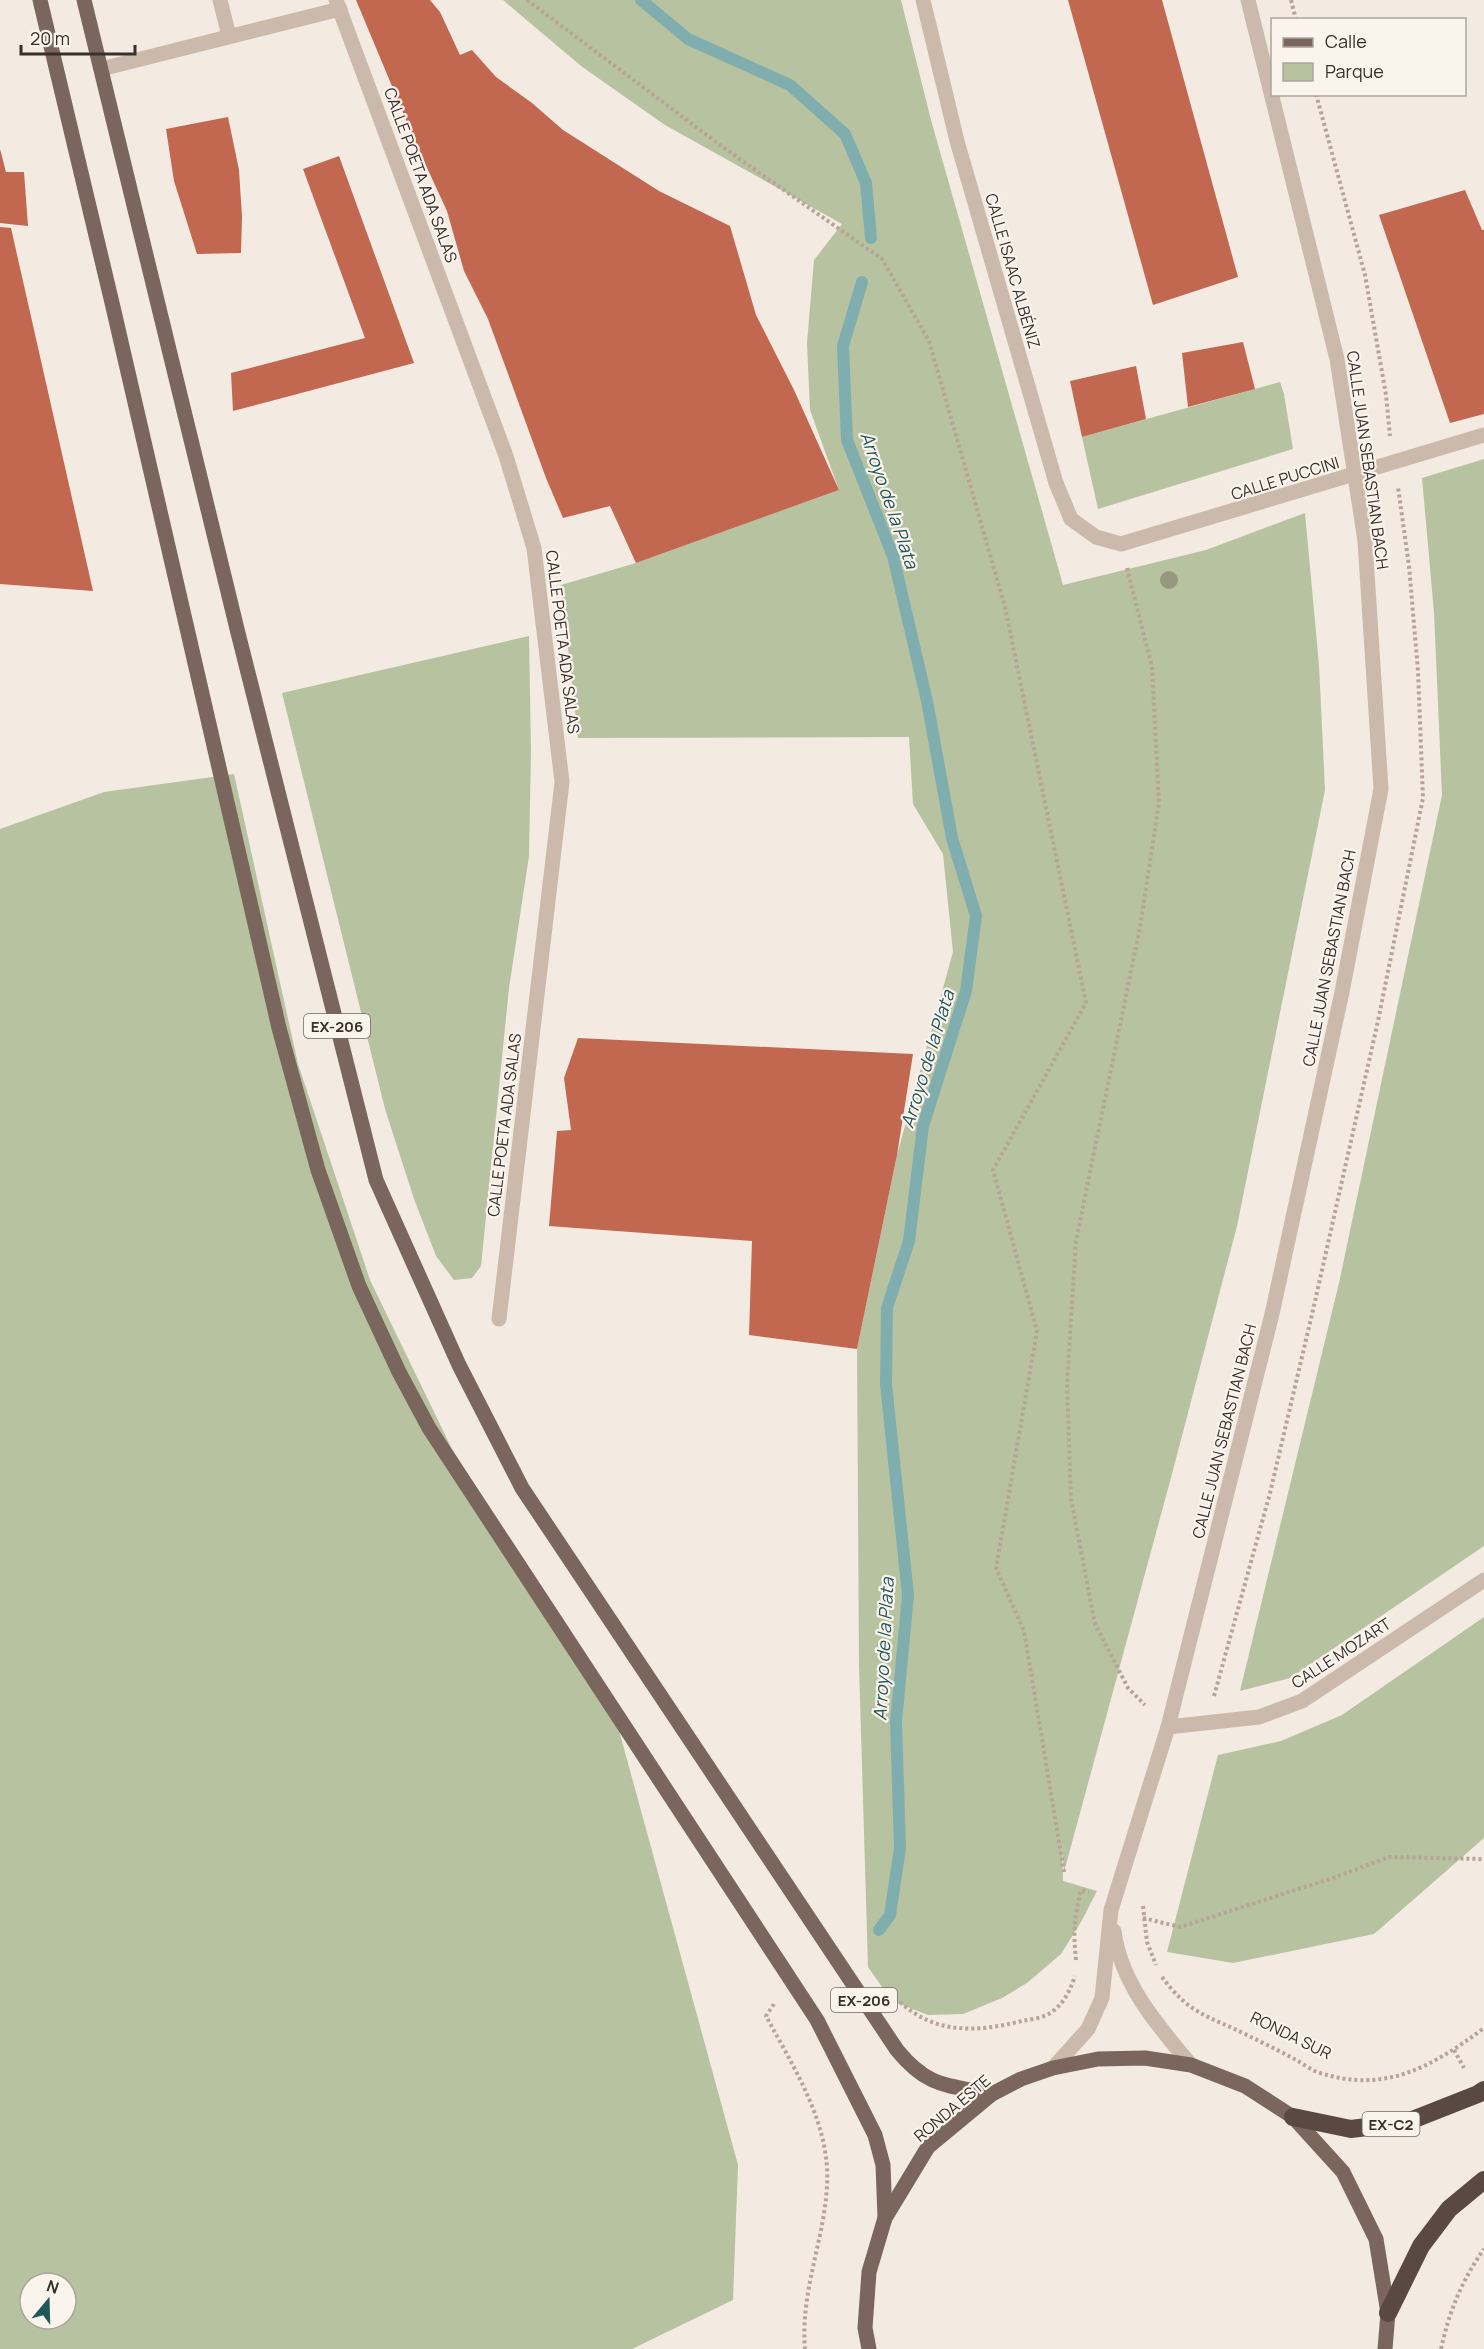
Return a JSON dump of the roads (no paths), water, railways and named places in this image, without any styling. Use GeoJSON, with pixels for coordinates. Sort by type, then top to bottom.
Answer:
{"type":"FeatureCollection","features":[{"type":"Feature","properties":{"kind":"highway","name":"EX-C2"},"geometry":{"type":"LineString","coordinates":[[1293,2117],[1351,2129],[1407,2122],[1484,2090]]}},
{"type":"Feature","properties":{"kind":"highway"},"geometry":{"type":"LineString","coordinates":[[1388,2313],[1420,2246],[1449,2209],[1484,2180]]}},
{"type":"Feature","properties":{"kind":"main road"},"geometry":{"type":"LineString","coordinates":[[40,0],[279,1028],[318,1170],[359,1286],[399,1372],[429,1428],[817,2020],[875,2135],[883,2165],[885,2218]]}},
{"type":"Feature","properties":{"kind":"main road","name":"EX-206"},"geometry":{"type":"LineString","coordinates":[[84,0],[238,633],[376,1180],[459,1365],[522,1488],[897,2050],[911,2068],[934,2083],[992,2094]]}},
{"type":"Feature","properties":{"kind":"main road","name":"RONDA ESTE"},"geometry":{"type":"LineString","coordinates":[[869,2349],[865,2328],[869,2272],[885,2218],[928,2147],[992,2094],[1021,2079],[1053,2068],[1098,2059],[1145,2058],[1191,2065],[1245,2086],[1293,2117],[1343,2172],[1376,2239],[1388,2313],[1385,2349]]}},
{"type":"Feature","properties":{"kind":"street"},"geometry":{"type":"LineString","coordinates":[[220,0],[229,36]]}},
{"type":"Feature","properties":{"kind":"street","name":"CALLE ISAAC ALBÉNIZ"},"geometry":{"type":"LineString","coordinates":[[923,0],[957,141],[1056,483],[1071,519],[1096,537],[1121,544]]}},
{"type":"Feature","properties":{"kind":"street","name":"CALLE JUAN SEBASTIAN BACH"},"geometry":{"type":"LineString","coordinates":[[1248,0],[1271,93]]}},
{"type":"Feature","properties":{"kind":"street"},"geometry":{"type":"LineString","coordinates":[[101,69],[338,5]]}},
{"type":"Feature","properties":{"kind":"street","name":"CALLE POETA ADA SALAS"},"geometry":{"type":"LineString","coordinates":[[338,5],[506,456],[534,548],[562,782],[499,1319]]}},
{"type":"Feature","properties":{"kind":"street","name":"CALLE JUAN SEBASTIAN BACH"},"geometry":{"type":"LineString","coordinates":[[1053,2068],[1088,2029],[1102,1998],[1112,1910],[1168,1727],[1272,1314],[1342,992],[1381,789],[1365,541],[1337,359],[1272,96]]}},
{"type":"Feature","properties":{"kind":"street","name":"CALLE PUCCINI"},"geometry":{"type":"LineString","coordinates":[[1121,544],[1355,476],[1484,435]]}},
{"type":"Feature","properties":{"kind":"street","name":"CALLE MOZART"},"geometry":{"type":"LineString","coordinates":[[1168,1727],[1259,1717],[1302,1701],[1484,1580]]}},
{"type":"Feature","properties":{"kind":"street","name":"CALLE JUAN SEBASTIAN BACH"},"geometry":{"type":"LineString","coordinates":[[1112,1910],[1116,1949],[1129,1979],[1149,2015],[1191,2065]]}},
{"type":"Feature","properties":{"kind":"waterway","name":"Arroyo de la Plata"},"geometry":{"type":"LineString","coordinates":[[641,0],[688,39],[790,85],[845,134],[866,183],[871,238]]}},
{"type":"Feature","properties":{"kind":"waterway","name":"Arroyo de la Plata"},"geometry":{"type":"LineString","coordinates":[[862,282],[843,346],[847,440],[893,556],[927,701],[952,838],[976,916],[966,991],[923,1126],[909,1241],[887,1308],[886,1384],[908,1595],[896,1722],[900,1848],[890,1915],[879,1930]]}}]}
